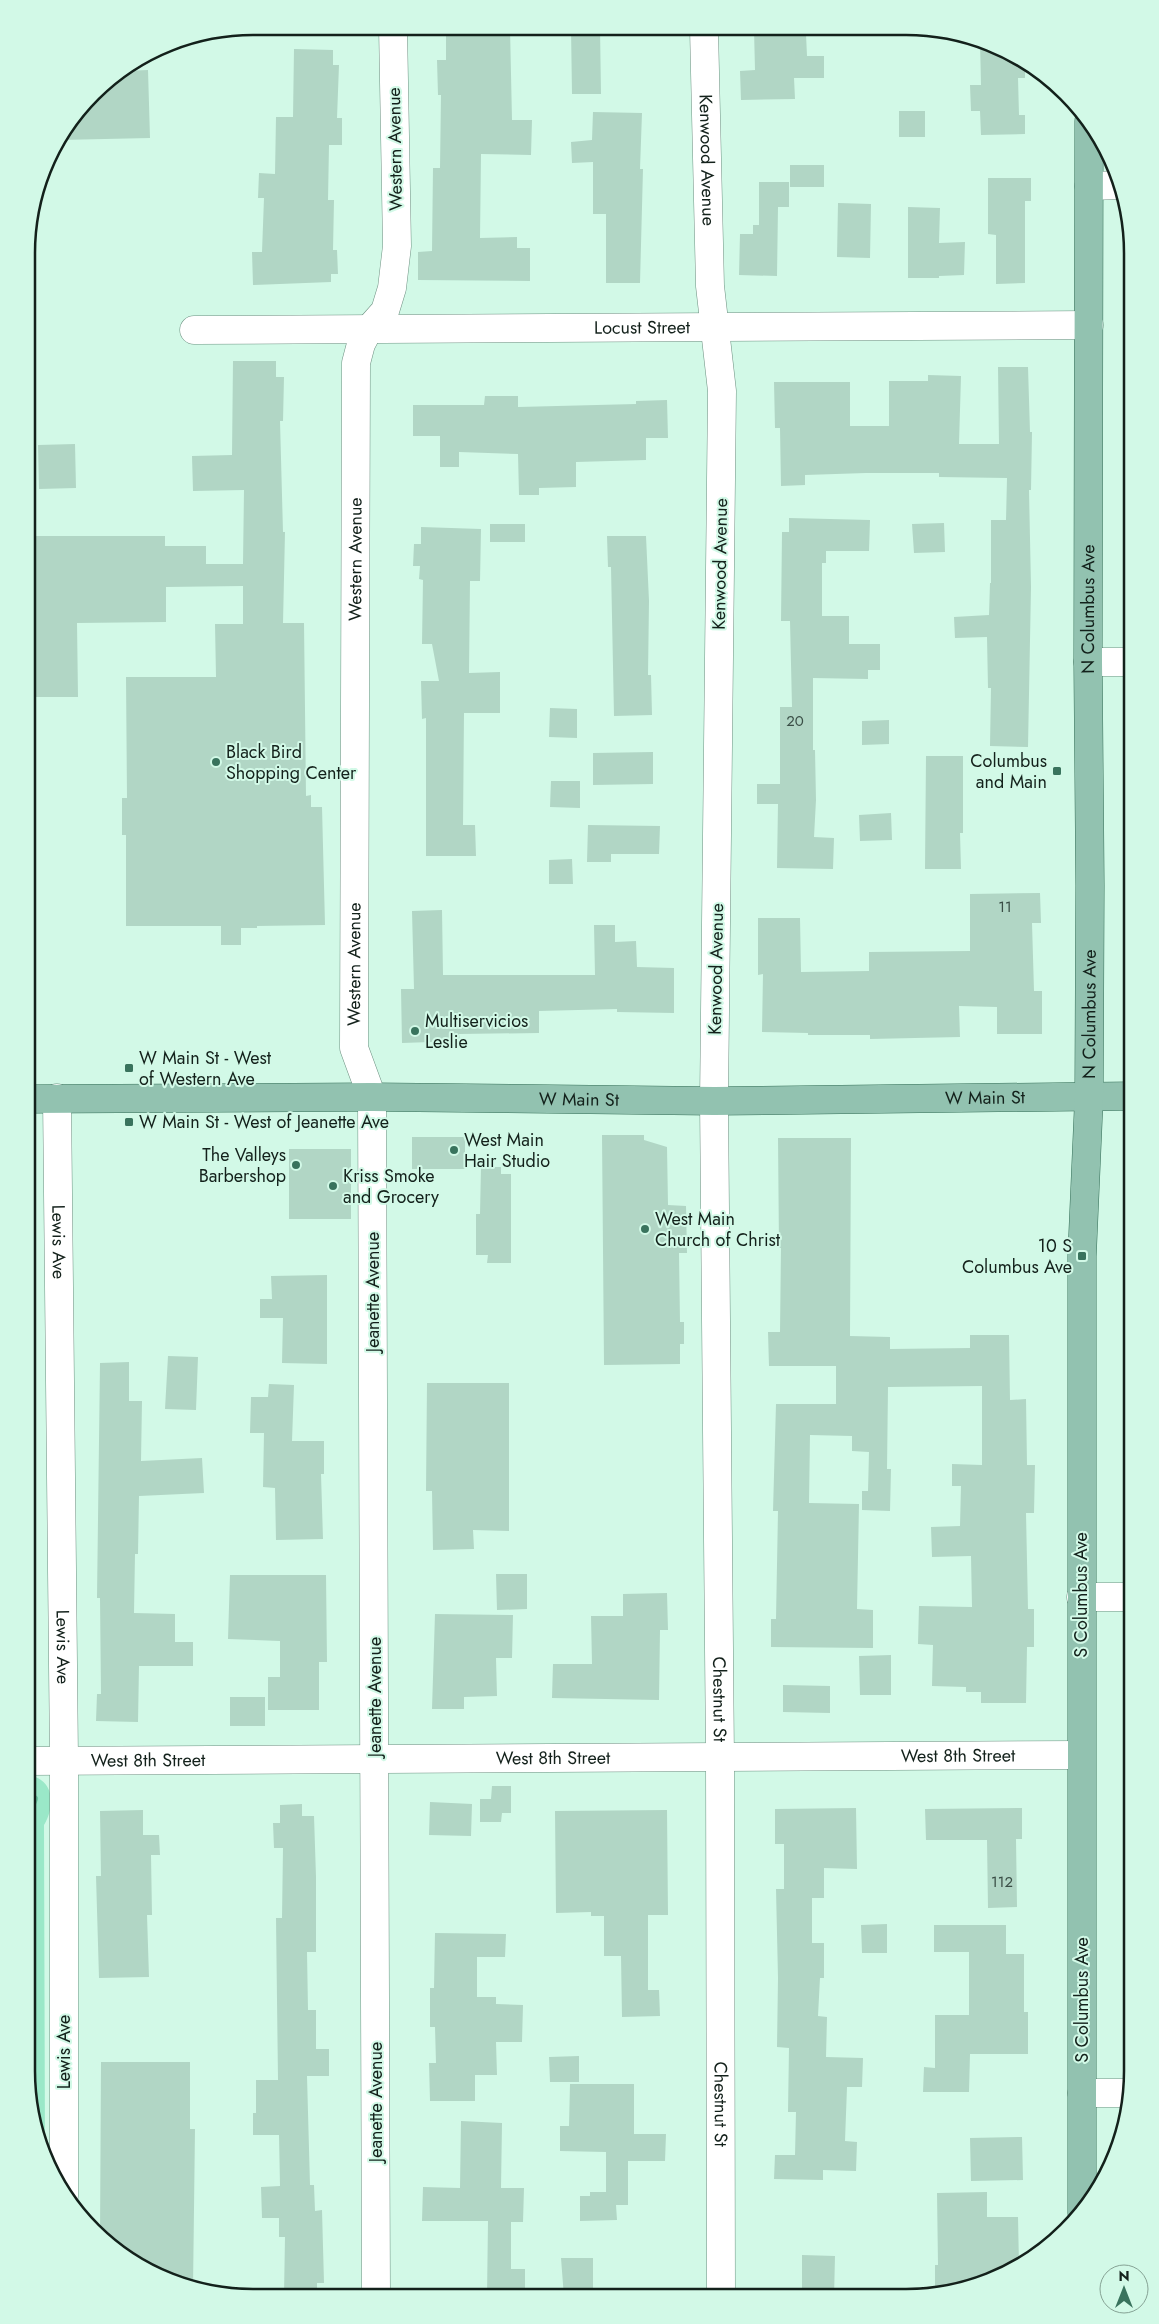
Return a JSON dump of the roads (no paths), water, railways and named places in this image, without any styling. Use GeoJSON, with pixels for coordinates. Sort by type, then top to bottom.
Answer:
{"type":"FeatureCollection","features":[{"type":"Feature","properties":{"kind":"main road","name":"N Columbus Ave"},"geometry":{"type":"LineString","coordinates":[[1089,1097],[1090,136]]}},
{"type":"Feature","properties":{"kind":"main road","name":"W Main St"},"geometry":{"type":"LineString","coordinates":[[35,1098],[372,1097],[714,1101],[1124,1096]]}},
{"type":"Feature","properties":{"kind":"main road","name":"S Columbus Ave"},"geometry":{"type":"LineString","coordinates":[[1082,2200],[1082,1256],[1089,1097]]}},
{"type":"Feature","properties":{"kind":"street","name":"Western Avenue"},"geometry":{"type":"LineString","coordinates":[[372,1097],[354,1048],[356,363],[361,344],[369,330],[385,310],[392,288],[397,246],[393,35]]}},
{"type":"Feature","properties":{"kind":"street","name":"Kenwood Avenue"},"geometry":{"type":"LineString","coordinates":[[704,35],[710,286],[722,391],[714,1101]]}},
{"type":"Feature","properties":{"kind":"street"},"geometry":{"type":"LineString","coordinates":[[1089,186],[1113,185]]}},
{"type":"Feature","properties":{"kind":"street","name":"Locust Street"},"geometry":{"type":"LineString","coordinates":[[194,330],[1089,325]]}},
{"type":"Feature","properties":{"kind":"street"},"geometry":{"type":"LineString","coordinates":[[1088,662],[1124,662]]}},
{"type":"Feature","properties":{"kind":"street","name":"Jeanette Avenue"},"geometry":{"type":"LineString","coordinates":[[372,1097],[376,2289]]}},
{"type":"Feature","properties":{"kind":"street","name":"Lewis Ave"},"geometry":{"type":"LineString","coordinates":[[57,1098],[64,1759],[64,2180]]}},
{"type":"Feature","properties":{"kind":"street","name":"Chestnut St"},"geometry":{"type":"LineString","coordinates":[[714,1101],[720,1758],[721,2289]]}},
{"type":"Feature","properties":{"kind":"street"},"geometry":{"type":"LineString","coordinates":[[1081,1597],[1124,1597]]}},
{"type":"Feature","properties":{"kind":"street","name":"West 8th Street"},"geometry":{"type":"LineString","coordinates":[[35,1761],[1081,1755]]}},
{"type":"Feature","properties":{"kind":"street"},"geometry":{"type":"LineString","coordinates":[[1082,2093],[1123,2093]]}},
{"type":"Feature","properties":{"kind":"place","name":"Black Bird Shopping Center"},"geometry":{"type":"Point","coordinates":[216,762]}},
{"type":"Feature","properties":{"kind":"place","name":"Columbus and Main"},"geometry":{"type":"Point","coordinates":[1057,771]}},
{"type":"Feature","properties":{"kind":"place","name":"Multiservicios Leslie"},"geometry":{"type":"Point","coordinates":[415,1031]}},
{"type":"Feature","properties":{"kind":"place","name":"W Main St - West of Western Ave"},"geometry":{"type":"Point","coordinates":[129,1068]}},
{"type":"Feature","properties":{"kind":"place","name":"W Main St - West of Jeanette Ave"},"geometry":{"type":"Point","coordinates":[129,1122]}},
{"type":"Feature","properties":{"kind":"place","name":"West Main Hair Studio"},"geometry":{"type":"Point","coordinates":[454,1150]}},
{"type":"Feature","properties":{"kind":"place","name":"The Valleys Barbershop"},"geometry":{"type":"Point","coordinates":[296,1165]}},
{"type":"Feature","properties":{"kind":"place","name":"Kriss Smoke and Grocery"},"geometry":{"type":"Point","coordinates":[333,1186]}},
{"type":"Feature","properties":{"kind":"place","name":"West Main Church of Christ"},"geometry":{"type":"Point","coordinates":[645,1229]}},
{"type":"Feature","properties":{"kind":"place","name":"10 S Columbus Ave"},"geometry":{"type":"Point","coordinates":[1082,1256]}}]}
